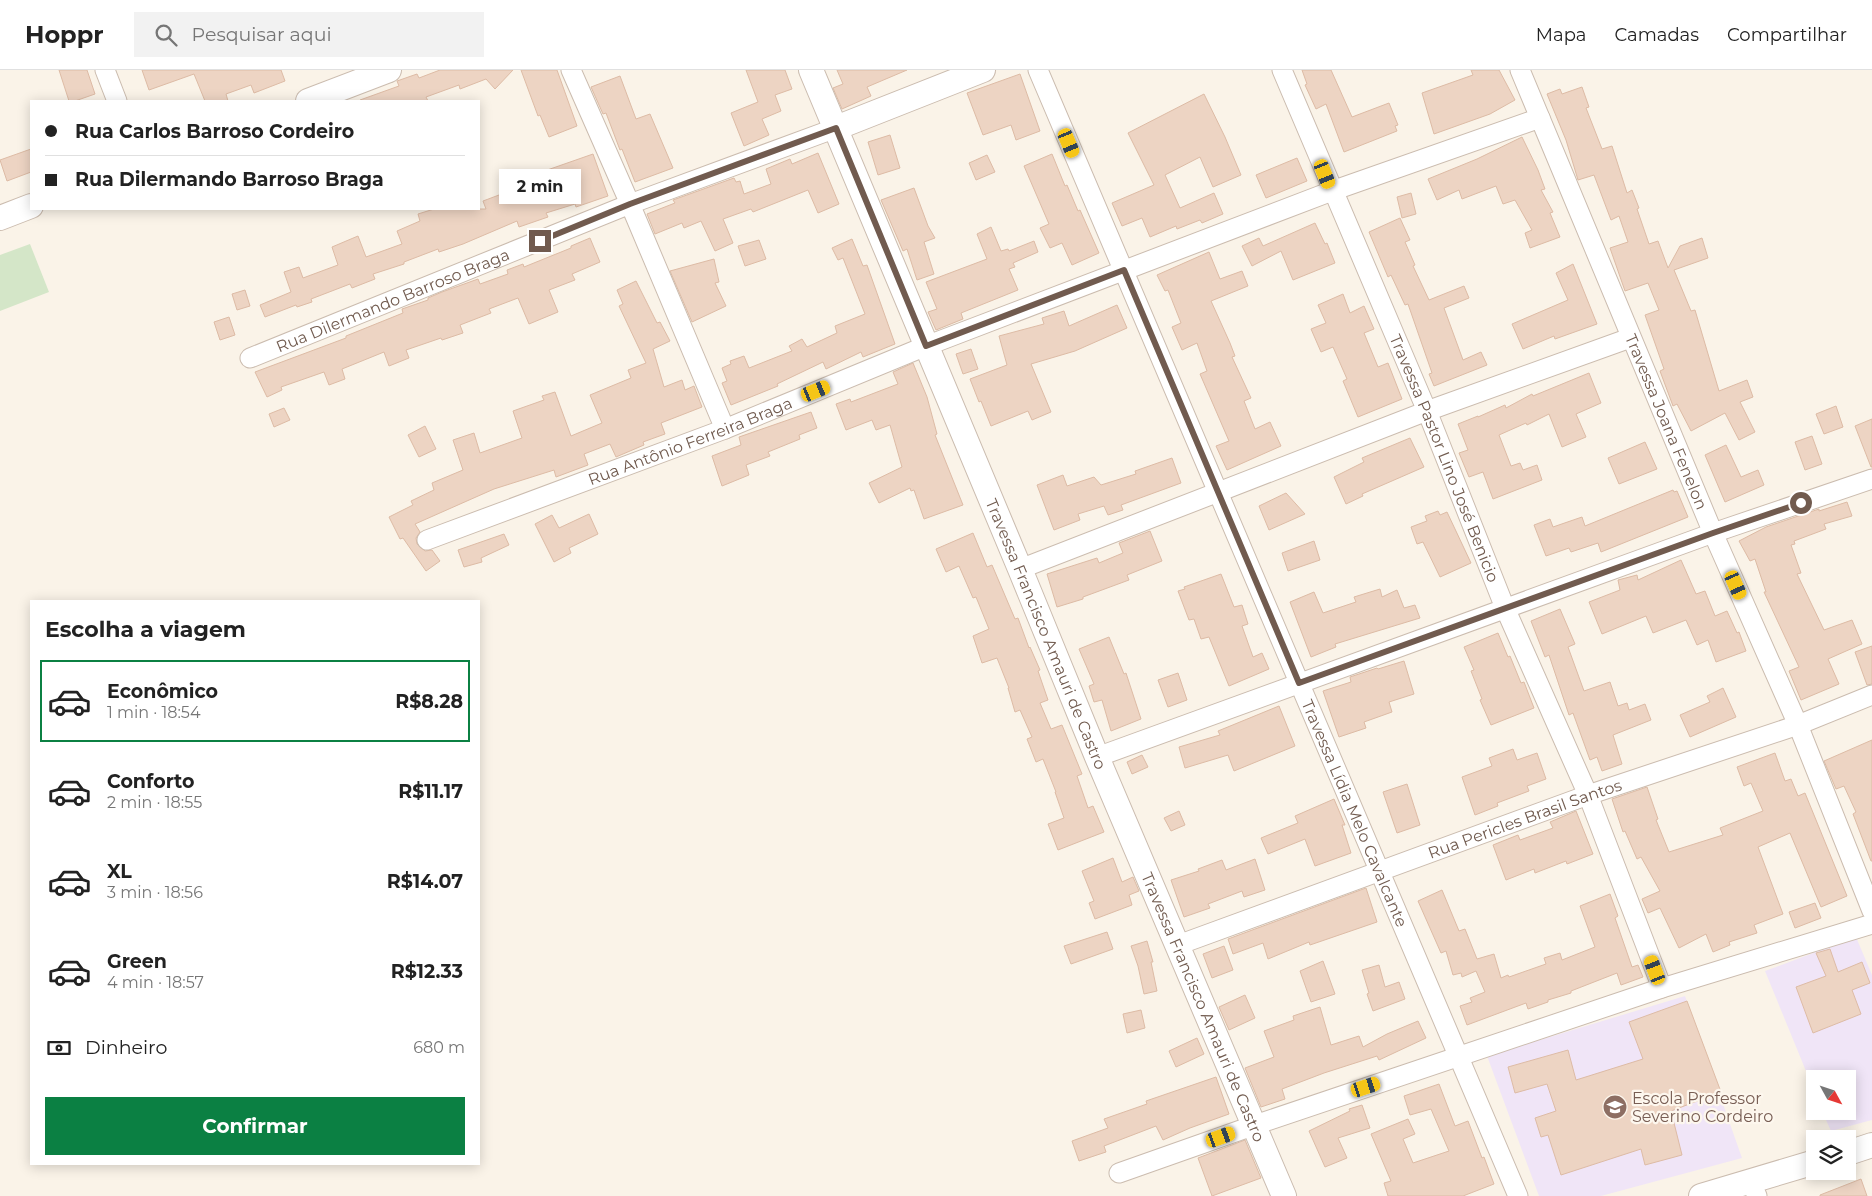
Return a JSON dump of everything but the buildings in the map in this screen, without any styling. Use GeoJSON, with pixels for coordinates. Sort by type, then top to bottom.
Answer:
{"type":"FeatureCollection","features":[{"type":"Feature","properties":{"kind":"street"},"geometry":{"type":"LineString","coordinates":[[105,70],[117,100]]}},
{"type":"Feature","properties":{"kind":"street"},"geometry":{"type":"LineString","coordinates":[[311,100],[389,70]]}},
{"type":"Feature","properties":{"kind":"street"},"geometry":{"type":"LineString","coordinates":[[571,70],[725,429]]}},
{"type":"Feature","properties":{"kind":"street","name":"Travessa Francisco Amauri de Castro"},"geometry":{"type":"LineString","coordinates":[[811,70],[1097,757],[1284,1196]]}},
{"type":"Feature","properties":{"kind":"street","name":"Rua Dilermando Barroso Braga"},"geometry":{"type":"LineString","coordinates":[[250,358],[630,204],[836,128],[983,70]]}},
{"type":"Feature","properties":{"kind":"street","name":"Travessa Lídia Melo Cavalcante"},"geometry":{"type":"LineString","coordinates":[[1038,70],[1518,1196]]}},
{"type":"Feature","properties":{"kind":"street","name":"Travessa Pastor Lino José Benicio"},"geometry":{"type":"LineString","coordinates":[[1282,70],[1427,411],[1505,608],[1588,795],[1662,988]]}},
{"type":"Feature","properties":{"kind":"street","name":"Travessa Joana Fenelon"},"geometry":{"type":"LineString","coordinates":[[1520,70],[1630,338],[1713,533],[1798,725],[1872,911]]}},
{"type":"Feature","properties":{"kind":"street","name":"Rua Antônio Ferreira Braga"},"geometry":{"type":"LineString","coordinates":[[427,540],[725,429],[926,346],[1332,191],[1540,118]]}},
{"type":"Feature","properties":{"kind":"street"},"geometry":{"type":"LineString","coordinates":[[0,218],[30,206]]}},
{"type":"Feature","properties":{"kind":"street"},"geometry":{"type":"LineString","coordinates":[[1020,569],[1427,411],[1630,338]]}},
{"type":"Feature","properties":{"kind":"street"},"geometry":{"type":"LineString","coordinates":[[1097,757],[1713,533],[1872,480]]}},
{"type":"Feature","properties":{"kind":"street","name":"Rua Pericles Brasil Santos"},"geometry":{"type":"LineString","coordinates":[[1178,945],[1588,795],[1798,725],[1872,695]]}},
{"type":"Feature","properties":{"kind":"street"},"geometry":{"type":"LineString","coordinates":[[1119,1173],[1255,1125],[1662,988],[1872,924]]}},
{"type":"Feature","properties":{"kind":"street"},"geometry":{"type":"LineString","coordinates":[[1856,1150],[1872,1145]]}},
{"type":"Feature","properties":{"kind":"street"},"geometry":{"type":"LineString","coordinates":[[1701,1196],[1754,1189],[1806,1166]]}},
{"type":"Feature","properties":{"kind":"shaded area"},"geometry":{"type":"Polygon","coordinates":[[[1856,937],[1872,975],[1872,1120],[1831,1130],[1826,1120],[1856,1120],[1856,1070],[1806,1071],[1765,971],[1856,937]]]}},
{"type":"Feature","properties":{"kind":"shaded area","name":"Escola Professor Severino Cordeiro"},"geometry":{"type":"Polygon","coordinates":[[[1685,996],[1742,1158],[1601,1196],[1539,1196],[1487,1056],[1685,996]]]}},
{"type":"Feature","properties":{"kind":"green space"},"geometry":{"type":"Polygon","coordinates":[[[30,244],[49,292],[0,311],[0,255],[30,244]]]}},
{"type":"Feature","properties":{"kind":"place","name":"Escola Professor Severino Cordeiro"},"geometry":{"type":"Point","coordinates":[1615,1107]}},
{"type":"Feature","properties":{"kind":"route"},"geometry":{"type":"LineString","coordinates":[[540,241],[630,204],[836,128],[926,346],[1124,270],[1299,683],[1801,503]]}}]}
